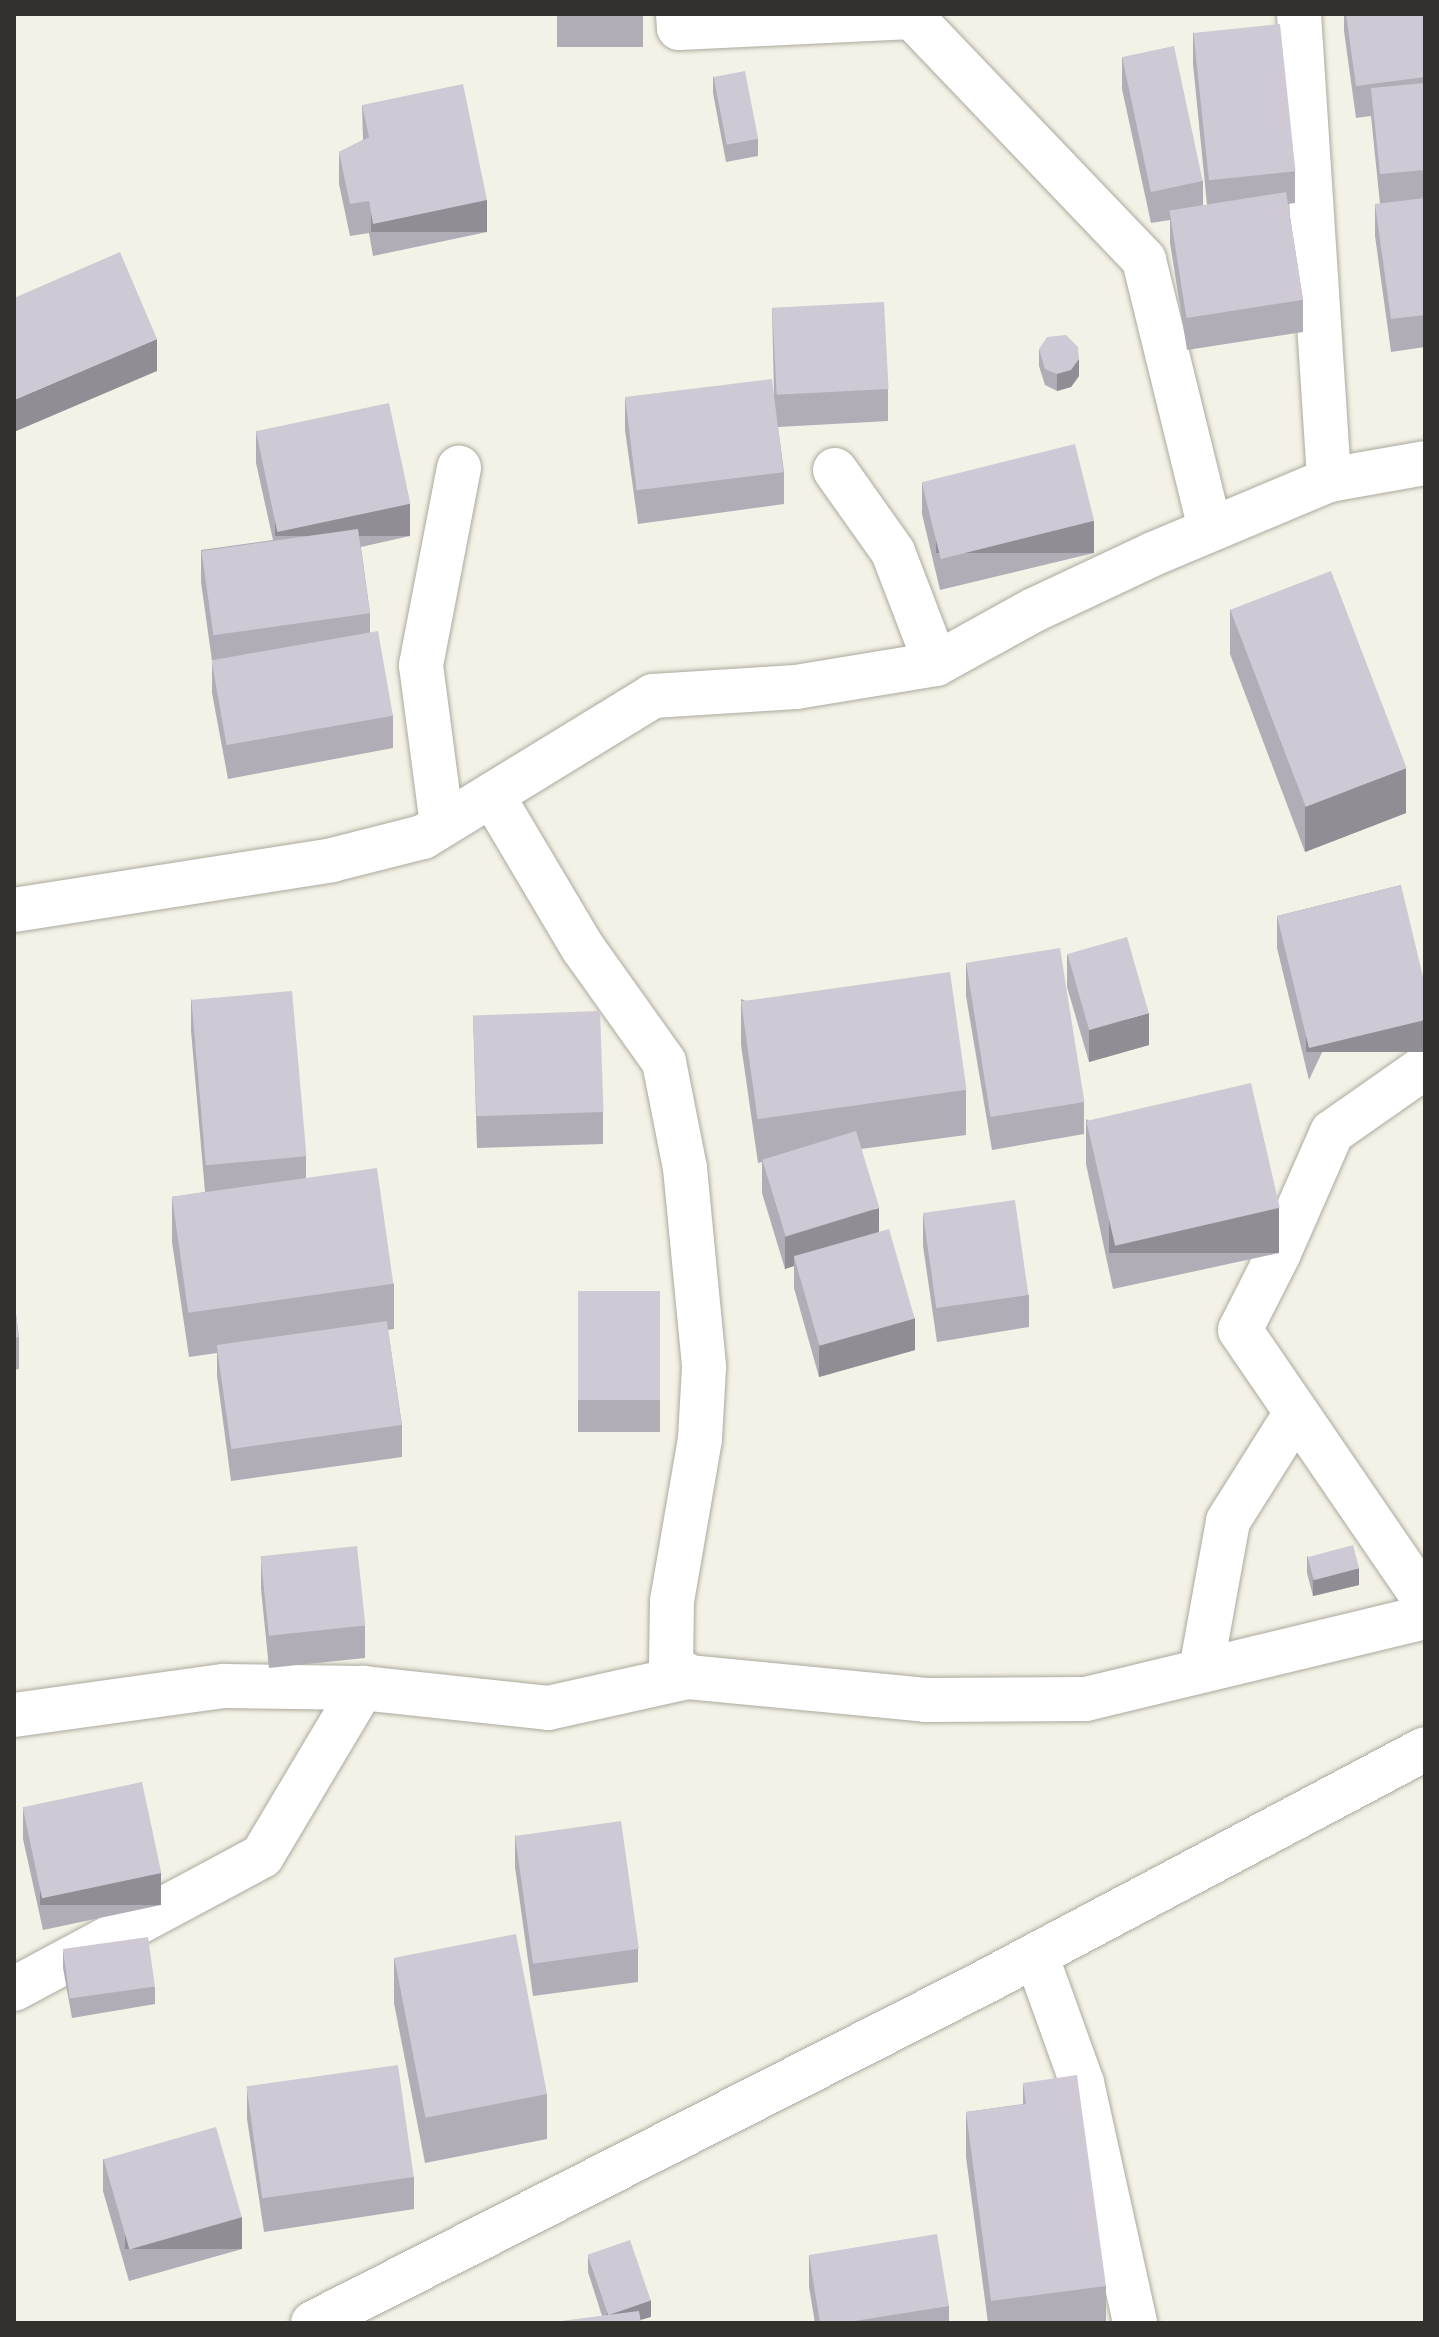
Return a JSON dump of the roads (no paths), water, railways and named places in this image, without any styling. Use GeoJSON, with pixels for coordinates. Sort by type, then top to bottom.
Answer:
{"type":"FeatureCollection","features":[{"type":"Feature","properties":{"kind":"street"},"geometry":{"type":"LineString","coordinates":[[678,14],[679,28],[912,17],[1144,260],[1210,529]]}},
{"type":"Feature","properties":{"kind":"street"},"geometry":{"type":"LineString","coordinates":[[1299,14],[1329,480]]}},
{"type":"Feature","properties":{"kind":"street"},"geometry":{"type":"LineString","coordinates":[[14,910],[332,860],[423,837],[653,696],[796,687],[936,664],[1034,610],[1210,529],[1329,480],[1425,463]]}},
{"type":"Feature","properties":{"kind":"street"},"geometry":{"type":"LineString","coordinates":[[442,825],[421,665],[459,468]]}},
{"type":"Feature","properties":{"kind":"street"},"geometry":{"type":"LineString","coordinates":[[835,470],[893,552],[936,664]]}},
{"type":"Feature","properties":{"kind":"street"},"geometry":{"type":"LineString","coordinates":[[492,795],[583,948],[664,1062],[685,1168],[704,1367],[700,1439],[672,1601],[671,1664],[688,1677]]}},
{"type":"Feature","properties":{"kind":"street"},"geometry":{"type":"LineString","coordinates":[[1425,1067],[1332,1132],[1279,1253],[1240,1330],[1425,1600]]}},
{"type":"Feature","properties":{"kind":"street"},"geometry":{"type":"LineString","coordinates":[[1201,1670],[1228,1521],[1296,1413]]}},
{"type":"Feature","properties":{"kind":"street"},"geometry":{"type":"LineString","coordinates":[[14,1715],[224,1686],[362,1688],[548,1708],[688,1677],[926,1700],[1086,1699],[1425,1617]]}},
{"type":"Feature","properties":{"kind":"street"},"geometry":{"type":"LineString","coordinates":[[14,1989],[262,1856],[362,1688]]}},
{"type":"Feature","properties":{"kind":"street"},"geometry":{"type":"LineString","coordinates":[[313,2323],[1036,1955],[1425,1749]]}},
{"type":"Feature","properties":{"kind":"street"},"geometry":{"type":"LineString","coordinates":[[1036,1955],[1082,2083],[1135,2323]]}}]}
